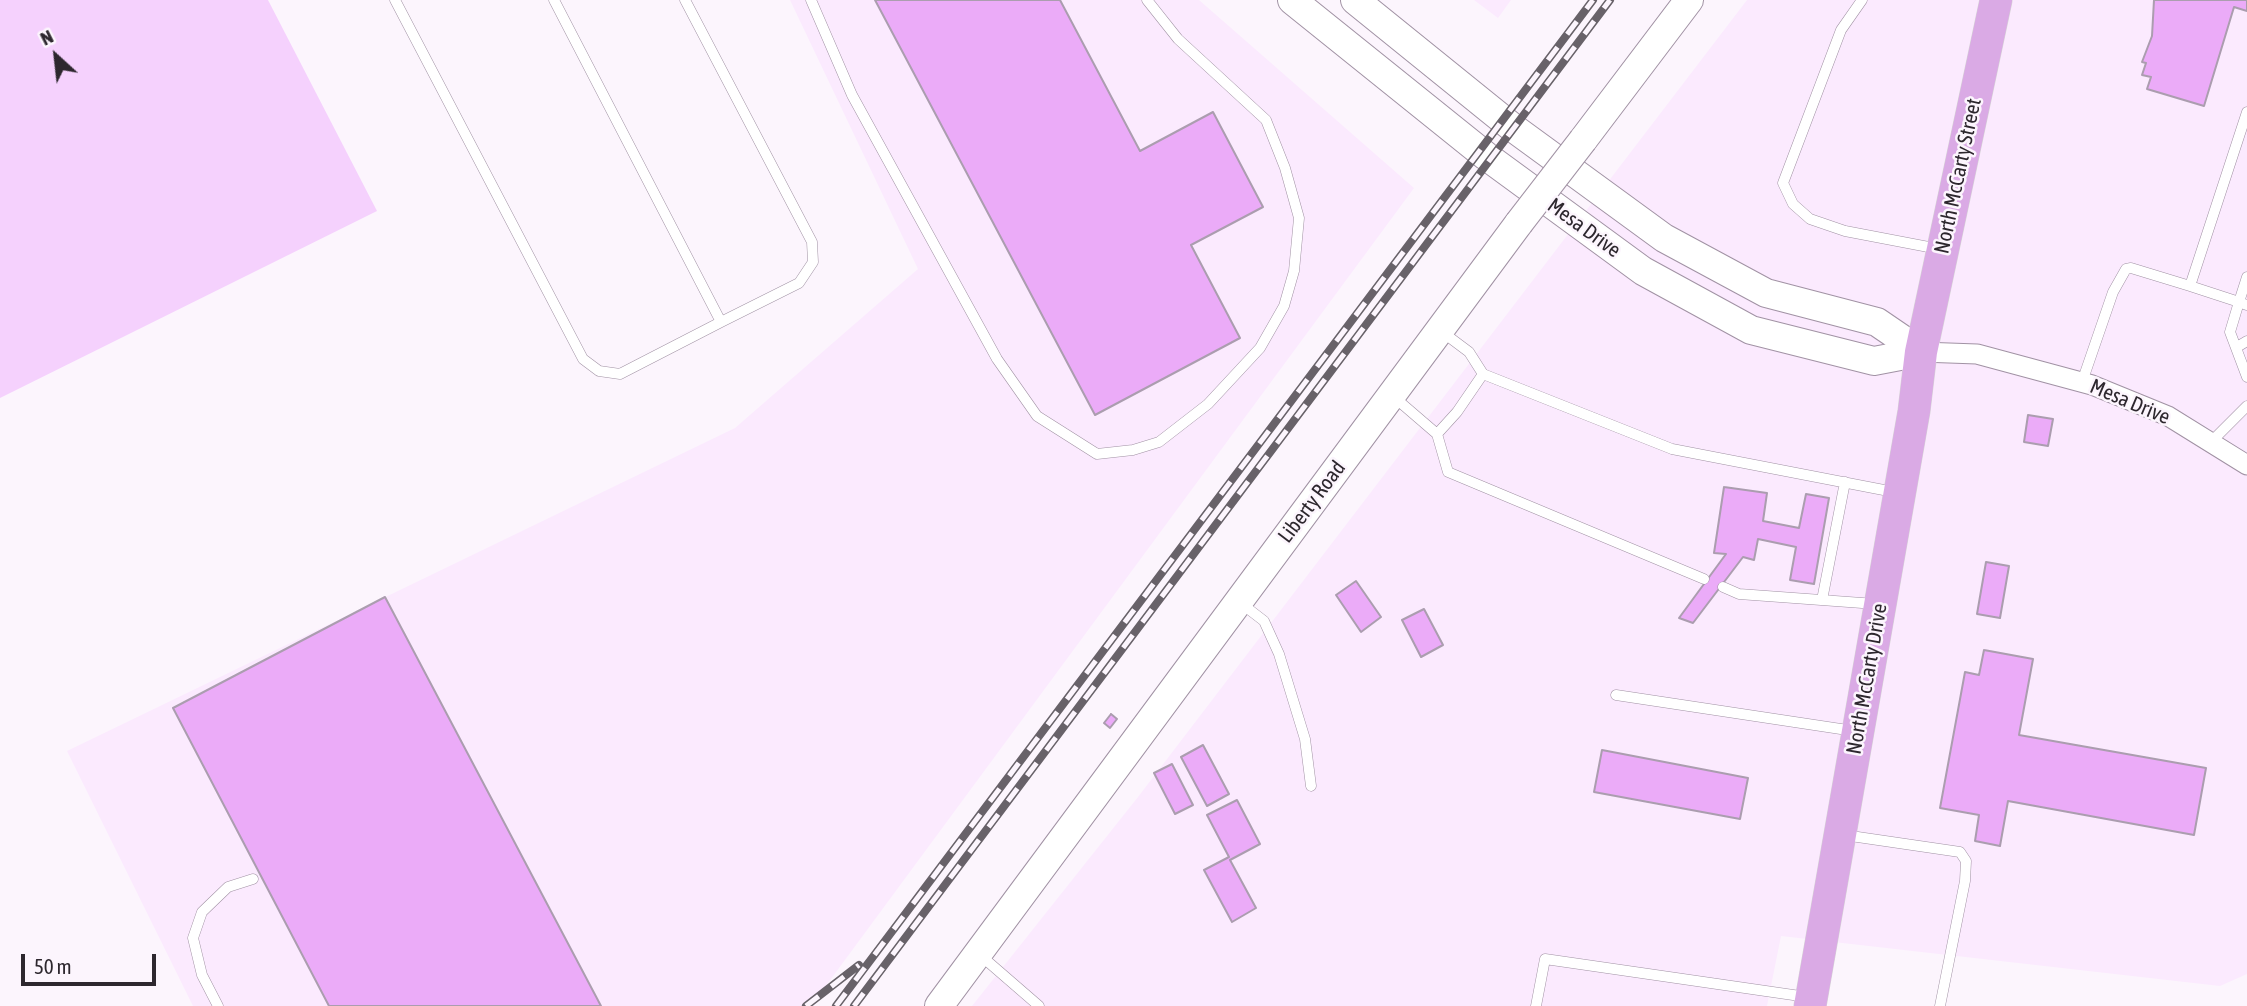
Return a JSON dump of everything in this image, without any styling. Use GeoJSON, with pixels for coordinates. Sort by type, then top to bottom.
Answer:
{"type":"FeatureCollection","features":[{"type":"Feature","properties":{"kind":"main road","name":"Mesa Drive"},"geometry":{"type":"LineString","coordinates":[[1292,0],[1486,156],[1643,271],[1751,330],[1874,361],[1921,352]]}},
{"type":"Feature","properties":{"kind":"main road","name":"Mesa Drive"},"geometry":{"type":"LineString","coordinates":[[1355,0],[1512,127],[1664,238],[1766,293],[1878,322],[1921,352]]}},
{"type":"Feature","properties":{"kind":"main road","name":"Liberty Road"},"geometry":{"type":"LineString","coordinates":[[939,1006],[1519,223],[1689,0]]}},
{"type":"Feature","properties":{"kind":"main road","name":"North McCarty Street"},"geometry":{"type":"LineString","coordinates":[[1921,352],[1990,3]]}},
{"type":"Feature","properties":{"kind":"main road","name":"North McCarty Drive"},"geometry":{"type":"LineString","coordinates":[[1811,1002],[1900,493],[1921,352]]}},
{"type":"Feature","properties":{"kind":"street","name":"Mesa Drive"},"geometry":{"type":"LineString","coordinates":[[1921,352],[1977,354],[2082,382],[2168,416],[2247,465]]}},
{"type":"Feature","properties":{"kind":"lane"},"geometry":{"type":"LineString","coordinates":[[395,0],[583,359],[599,371],[620,374],[799,283],[813,262],[812,242],[685,0]]}},
{"type":"Feature","properties":{"kind":"lane"},"geometry":{"type":"LineString","coordinates":[[554,0],[721,322]]}},
{"type":"Feature","properties":{"kind":"lane"},"geometry":{"type":"LineString","coordinates":[[811,0],[852,95],[997,359],[1037,416],[1097,454],[1133,450],[1159,442],[1208,404],[1260,348],[1284,306],[1294,271],[1299,218],[1285,168],[1266,120],[1178,39],[1147,0]]}},
{"type":"Feature","properties":{"kind":"lane"},"geometry":{"type":"LineString","coordinates":[[1862,0],[1841,30],[1783,183],[1794,204],[1810,219],[1844,231],[1942,249]]}},
{"type":"Feature","properties":{"kind":"lane"},"geometry":{"type":"LineString","coordinates":[[2190,286],[2247,112]]}},
{"type":"Feature","properties":{"kind":"lane"},"geometry":{"type":"LineString","coordinates":[[2082,382],[2113,292],[2126,270],[2131,268],[2243,304]]}},
{"type":"Feature","properties":{"kind":"lane"},"geometry":{"type":"LineString","coordinates":[[2247,278],[2243,304],[2230,332],[2230,340],[2238,347],[2247,377]]}},
{"type":"Feature","properties":{"kind":"lane"},"geometry":{"type":"LineString","coordinates":[[1440,330],[1469,352],[1483,374],[1672,449],[1900,493]]}},
{"type":"Feature","properties":{"kind":"lane"},"geometry":{"type":"LineString","coordinates":[[2238,347],[2247,341]]}},
{"type":"Feature","properties":{"kind":"lane"},"geometry":{"type":"LineString","coordinates":[[1437,435],[1457,412],[1483,374]]}},
{"type":"Feature","properties":{"kind":"lane"},"geometry":{"type":"LineString","coordinates":[[1391,395],[1437,435],[1448,472],[1704,579]]}},
{"type":"Feature","properties":{"kind":"lane"},"geometry":{"type":"LineString","coordinates":[[2211,443],[2247,406]]}},
{"type":"Feature","properties":{"kind":"lane"},"geometry":{"type":"LineString","coordinates":[[1822,600],[1845,482]]}},
{"type":"Feature","properties":{"kind":"lane"},"geometry":{"type":"LineString","coordinates":[[1723,587],[1739,594],[1880,604]]}},
{"type":"Feature","properties":{"kind":"lane"},"geometry":{"type":"LineString","coordinates":[[1238,601],[1264,621],[1279,654],[1305,739],[1311,786]]}},
{"type":"Feature","properties":{"kind":"lane"},"geometry":{"type":"LineString","coordinates":[[1616,695],[1858,732]]}},
{"type":"Feature","properties":{"kind":"lane"},"geometry":{"type":"LineString","coordinates":[[1840,835],[1960,852],[1966,860],[1965,881],[1940,1006]]}},
{"type":"Feature","properties":{"kind":"lane"},"geometry":{"type":"LineString","coordinates":[[218,1006],[202,975],[193,938],[202,912],[228,887],[253,879]]}},
{"type":"Feature","properties":{"kind":"lane"},"geometry":{"type":"LineString","coordinates":[[979,954],[1039,1006]]}},
{"type":"Feature","properties":{"kind":"lane"},"geometry":{"type":"LineString","coordinates":[[1536,1006],[1545,959],[1811,1002]]}},
{"type":"Feature","properties":{"kind":"shaded area"},"geometry":{"type":"Polygon","coordinates":[[[0,0],[268,0],[377,211],[0,398],[0,0]]]}},
{"type":"Feature","properties":{"kind":"shaded area"},"geometry":{"type":"Polygon","coordinates":[[[790,0],[1199,0],[1414,188],[811,1006],[193,1006],[67,751],[735,428],[918,269],[790,0]]]}},
{"type":"Feature","properties":{"kind":"shaded area"},"geometry":{"type":"Polygon","coordinates":[[[1474,0],[1511,0],[1498,18],[1474,0]]]}},
{"type":"Feature","properties":{"kind":"shaded area"},"geometry":{"type":"Polygon","coordinates":[[[1747,0],[2247,0],[2247,974],[2220,986],[1781,936],[1767,1006],[972,1006],[1138,797],[1747,0]]]}},
{"type":"Feature","properties":{"kind":"building"},"geometry":{"type":"Polygon","coordinates":[[[875,0],[1060,0],[1140,151],[1213,112],[1263,207],[1191,245],[1240,338],[1095,415],[875,0]]]}},
{"type":"Feature","properties":{"kind":"building"},"geometry":{"type":"Polygon","coordinates":[[[2154,0],[2247,0],[2247,11],[2234,7],[2204,106],[2147,89],[2151,77],[2142,75],[2146,63],[2142,62],[2152,36],[2154,0]]]}},
{"type":"Feature","properties":{"kind":"building"},"geometry":{"type":"Polygon","coordinates":[[[2028,415],[2053,419],[2048,446],[2024,442],[2028,415]]]}},
{"type":"Feature","properties":{"kind":"building"},"geometry":{"type":"Polygon","coordinates":[[[1724,487],[1767,493],[1763,521],[1799,528],[1806,494],[1829,498],[1814,584],[1790,580],[1796,547],[1758,539],[1754,560],[1743,557],[1693,623],[1679,618],[1726,554],[1714,553],[1724,487]]]}},
{"type":"Feature","properties":{"kind":"building"},"geometry":{"type":"Polygon","coordinates":[[[1986,562],[2009,566],[2000,618],[1977,614],[1986,562]]]}},
{"type":"Feature","properties":{"kind":"building"},"geometry":{"type":"Polygon","coordinates":[[[1356,581],[1381,617],[1361,632],[1336,595],[1356,581]]]}},
{"type":"Feature","properties":{"kind":"building"},"geometry":{"type":"Polygon","coordinates":[[[385,597],[601,1006],[329,1006],[173,708],[385,597]]]}},
{"type":"Feature","properties":{"kind":"building"},"geometry":{"type":"Polygon","coordinates":[[[1424,609],[1443,645],[1421,657],[1402,620],[1424,609]]]}},
{"type":"Feature","properties":{"kind":"building"},"geometry":{"type":"Polygon","coordinates":[[[1984,650],[2033,659],[2019,735],[2206,768],[2194,835],[2008,801],[2000,846],[1975,841],[1979,815],[1940,808],[1965,672],[1979,675],[1984,650]]]}},
{"type":"Feature","properties":{"kind":"building"},"geometry":{"type":"Polygon","coordinates":[[[1111,714],[1117,719],[1110,728],[1104,723],[1111,714]]]}},
{"type":"Feature","properties":{"kind":"building"},"geometry":{"type":"Polygon","coordinates":[[[1203,745],[1229,794],[1207,806],[1181,757],[1203,745]]]}},
{"type":"Feature","properties":{"kind":"building"},"geometry":{"type":"Polygon","coordinates":[[[1602,750],[1748,778],[1740,819],[1594,792],[1602,750]]]}},
{"type":"Feature","properties":{"kind":"building"},"geometry":{"type":"Polygon","coordinates":[[[1172,764],[1193,805],[1175,814],[1154,773],[1172,764]]]}},
{"type":"Feature","properties":{"kind":"building"},"geometry":{"type":"Polygon","coordinates":[[[1237,800],[1260,844],[1230,860],[1256,908],[1232,922],[1204,870],[1229,857],[1207,815],[1237,800]]]}},
{"type":"Feature","properties":{"kind":"railway"},"geometry":{"type":"LineString","coordinates":[[836,1006],[1593,0]]}},
{"type":"Feature","properties":{"kind":"railway"},"geometry":{"type":"LineString","coordinates":[[854,1006],[1610,0]]}},
{"type":"Feature","properties":{"kind":"railway"},"geometry":{"type":"LineString","coordinates":[[806,1006],[859,965]]}}]}
